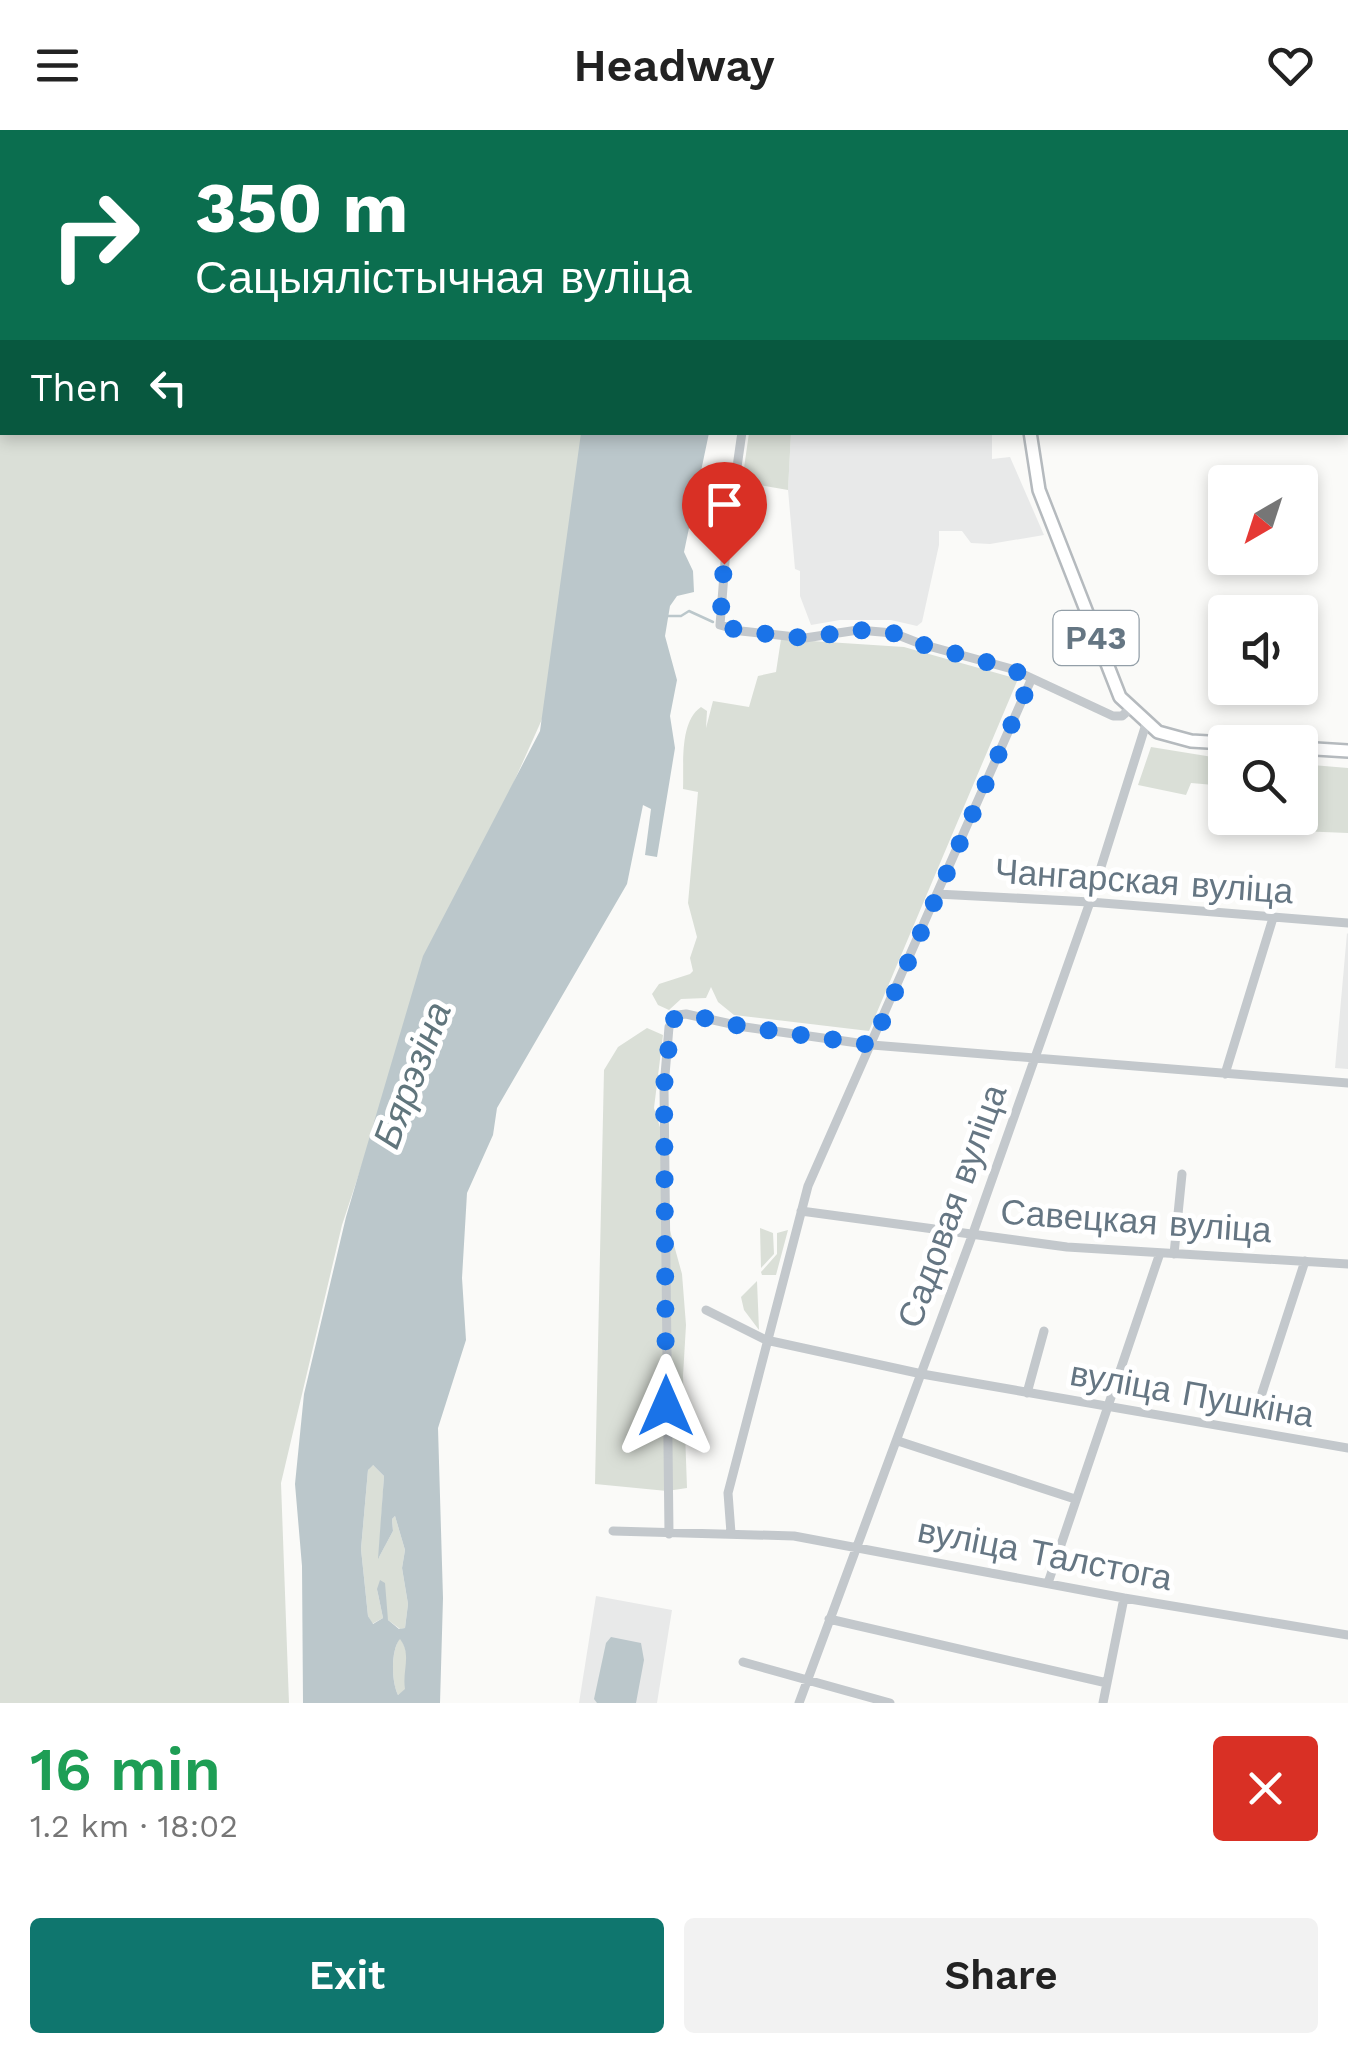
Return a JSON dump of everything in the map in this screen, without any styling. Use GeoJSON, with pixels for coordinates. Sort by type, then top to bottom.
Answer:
{"type":"FeatureCollection","features":[{"type":"Feature","properties":{"kind":"main road","name":"Р43"},"geometry":{"type":"LineString","coordinates":[[1030,435],[1039,490],[1120,697],[1146,724],[1171,737],[1208,741]]}},
{"type":"Feature","properties":{"kind":"main road"},"geometry":{"type":"LineString","coordinates":[[1318,750],[1348,752]]}},
{"type":"Feature","properties":{"kind":"street"},"geometry":{"type":"LineString","coordinates":[[742,435],[720,625],[805,638],[858,630],[893,633],[1012,669],[1113,716],[1122,716],[1130,709]]}},
{"type":"Feature","properties":{"kind":"street"},"geometry":{"type":"LineString","coordinates":[[731,1534],[728,1493],[808,1186],[1031,680]]}},
{"type":"Feature","properties":{"kind":"street","name":"Садовая вуліца"},"geometry":{"type":"LineString","coordinates":[[799,1703],[972,1236],[1090,902],[1146,724]]}},
{"type":"Feature","properties":{"kind":"street","name":"Чангарская вуліца"},"geometry":{"type":"LineString","coordinates":[[937,894],[1348,923]]}},
{"type":"Feature","properties":{"kind":"street"},"geometry":{"type":"LineString","coordinates":[[1225,1074],[1273,918]]}},
{"type":"Feature","properties":{"kind":"street"},"geometry":{"type":"LineString","coordinates":[[669,1534],[664,1086],[672,1020],[686,1014],[745,1027],[872,1045],[1348,1083]]}},
{"type":"Feature","properties":{"kind":"street"},"geometry":{"type":"LineString","coordinates":[[1174,1254],[1182,1174]]}},
{"type":"Feature","properties":{"kind":"street","name":"Савецкая вуліца"},"geometry":{"type":"LineString","coordinates":[[801,1211],[1067,1248],[1348,1264]]}},
{"type":"Feature","properties":{"kind":"street"},"geometry":{"type":"LineString","coordinates":[[1048,1583],[1160,1253]]}},
{"type":"Feature","properties":{"kind":"street"},"geometry":{"type":"LineString","coordinates":[[1262,1394],[1305,1262]]}},
{"type":"Feature","properties":{"kind":"street","name":"вуліца Пушкіна"},"geometry":{"type":"LineString","coordinates":[[706,1310],[766,1340],[922,1374],[1348,1448]]}},
{"type":"Feature","properties":{"kind":"street","name":"вуліца Пушкіна"},"geometry":{"type":"LineString","coordinates":[[1027,1393],[1044,1331]]}},
{"type":"Feature","properties":{"kind":"street"},"geometry":{"type":"LineString","coordinates":[[898,1441],[1075,1499]]}},
{"type":"Feature","properties":{"kind":"street","name":"вуліца Талстога"},"geometry":{"type":"LineString","coordinates":[[612,1531],[794,1536],[1348,1635]]}},
{"type":"Feature","properties":{"kind":"street"},"geometry":{"type":"LineString","coordinates":[[1103,1703],[1124,1598]]}},
{"type":"Feature","properties":{"kind":"street"},"geometry":{"type":"LineString","coordinates":[[829,1618],[1107,1683]]}},
{"type":"Feature","properties":{"kind":"street"},"geometry":{"type":"LineString","coordinates":[[743,1662],[890,1703]]}},
{"type":"Feature","properties":{"kind":"shaded area"},"geometry":{"type":"Polygon","coordinates":[[[0,435],[590,435],[543,717],[418,996],[342,1225],[281,1483],[289,1703],[0,1703],[0,435]]]}},
{"type":"Feature","properties":{"kind":"shaded area"},"geometry":{"type":"Polygon","coordinates":[[[749,435],[791,435],[788,490],[742,482],[749,435]]]}},
{"type":"Feature","properties":{"kind":"shaded area"},"geometry":{"type":"Polygon","coordinates":[[[791,435],[992,435],[992,459],[1010,457],[1044,535],[990,544],[971,543],[962,531],[939,531],[922,622],[917,626],[891,620],[840,620],[811,625],[800,596],[800,571],[795,569],[788,490],[791,435]]]}},
{"type":"Feature","properties":{"kind":"shaded area"},"geometry":{"type":"Polygon","coordinates":[[[781,639],[904,647],[1018,679],[869,1031],[734,1015],[718,1002],[711,987],[706,998],[681,999],[669,1010],[658,1005],[652,994],[659,984],[693,971],[690,958],[697,937],[688,903],[698,792],[683,789],[689,723],[701,707],[707,711],[706,728],[713,701],[749,707],[758,676],[776,672],[781,639]]]}},
{"type":"Feature","properties":{"kind":"shaded area"},"geometry":{"type":"Polygon","coordinates":[[[1151,747],[1208,756],[1208,784],[1191,783],[1186,795],[1138,785],[1151,747]]]}},
{"type":"Feature","properties":{"kind":"shaded area"},"geometry":{"type":"Polygon","coordinates":[[[1318,766],[1348,768],[1348,833],[1318,832],[1318,766]]]}},
{"type":"Feature","properties":{"kind":"shaded area"},"geometry":{"type":"Polygon","coordinates":[[[1348,934],[1348,1069],[1335,1068],[1348,934]]]}},
{"type":"Feature","properties":{"kind":"shaded area"},"geometry":{"type":"Polygon","coordinates":[[[647,1028],[663,1035],[654,1108],[663,1137],[666,1216],[682,1274],[686,1325],[683,1376],[687,1488],[667,1491],[595,1484],[604,1070],[618,1047],[647,1028]]]}},
{"type":"Feature","properties":{"kind":"shaded area"},"geometry":{"type":"Polygon","coordinates":[[[760,1228],[773,1233],[774,1254],[761,1268],[760,1228]]]}},
{"type":"Feature","properties":{"kind":"shaded area"},"geometry":{"type":"Polygon","coordinates":[[[788,1230],[776,1275],[762,1275],[777,1254],[777,1233],[788,1230]]]}},
{"type":"Feature","properties":{"kind":"shaded area"},"geometry":{"type":"Polygon","coordinates":[[[757,1281],[759,1330],[744,1310],[741,1297],[757,1281]]]}},
{"type":"Feature","properties":{"kind":"shaded area"},"geometry":{"type":"Polygon","coordinates":[[[372,1464],[384,1476],[379,1557],[393,1531],[395,1516],[405,1550],[402,1568],[408,1604],[405,1628],[400,1629],[388,1620],[377,1589],[383,1618],[372,1624],[368,1616],[361,1549],[368,1470],[372,1464]]]}},
{"type":"Feature","properties":{"kind":"shaded area"},"geometry":{"type":"Polygon","coordinates":[[[596,1596],[672,1610],[657,1703],[579,1703],[596,1596]]]}},
{"type":"Feature","properties":{"kind":"shaded area"},"geometry":{"type":"Polygon","coordinates":[[[400,1638],[407,1663],[405,1690],[398,1695],[393,1666],[400,1638]]]}},
{"type":"Feature","properties":{"kind":"water","name":"Бярэзіна"},"geometry":{"type":"Polygon","coordinates":[[[581,435],[709,435],[684,552],[693,571],[694,592],[677,596],[670,606],[665,636],[677,680],[670,716],[675,748],[657,857],[645,855],[651,809],[643,805],[627,884],[497,1108],[493,1135],[467,1193],[462,1278],[466,1340],[438,1428],[443,1598],[440,1703],[303,1703],[302,1566],[295,1484],[304,1394],[346,1217],[423,956],[540,731],[581,435]],[[373,1465],[368,1470],[361,1549],[368,1616],[373,1624],[383,1618],[377,1589],[380,1580],[385,1583],[388,1620],[399,1629],[405,1628],[408,1604],[402,1568],[405,1550],[395,1516],[393,1531],[378,1559],[384,1476],[373,1465]],[[400,1639],[393,1666],[398,1695],[405,1689],[404,1645],[400,1639]]]}},
{"type":"Feature","properties":{"kind":"water"},"geometry":{"type":"Polygon","coordinates":[[[611,1637],[641,1643],[644,1660],[636,1703],[597,1703],[594,1699],[606,1643],[611,1637]]]}},
{"type":"Feature","properties":{"kind":"waterway"},"geometry":{"type":"LineString","coordinates":[[668,616],[681,616],[689,611],[713,622]]}},
{"type":"Feature","properties":{"kind":"route"},"geometry":{"type":"LineString","coordinates":[[666,1406],[664,1086],[672,1020],[686,1014],[745,1027],[872,1045],[1031,680],[1012,669],[893,633],[858,630],[805,638],[720,625],[724,564]]}}]}
